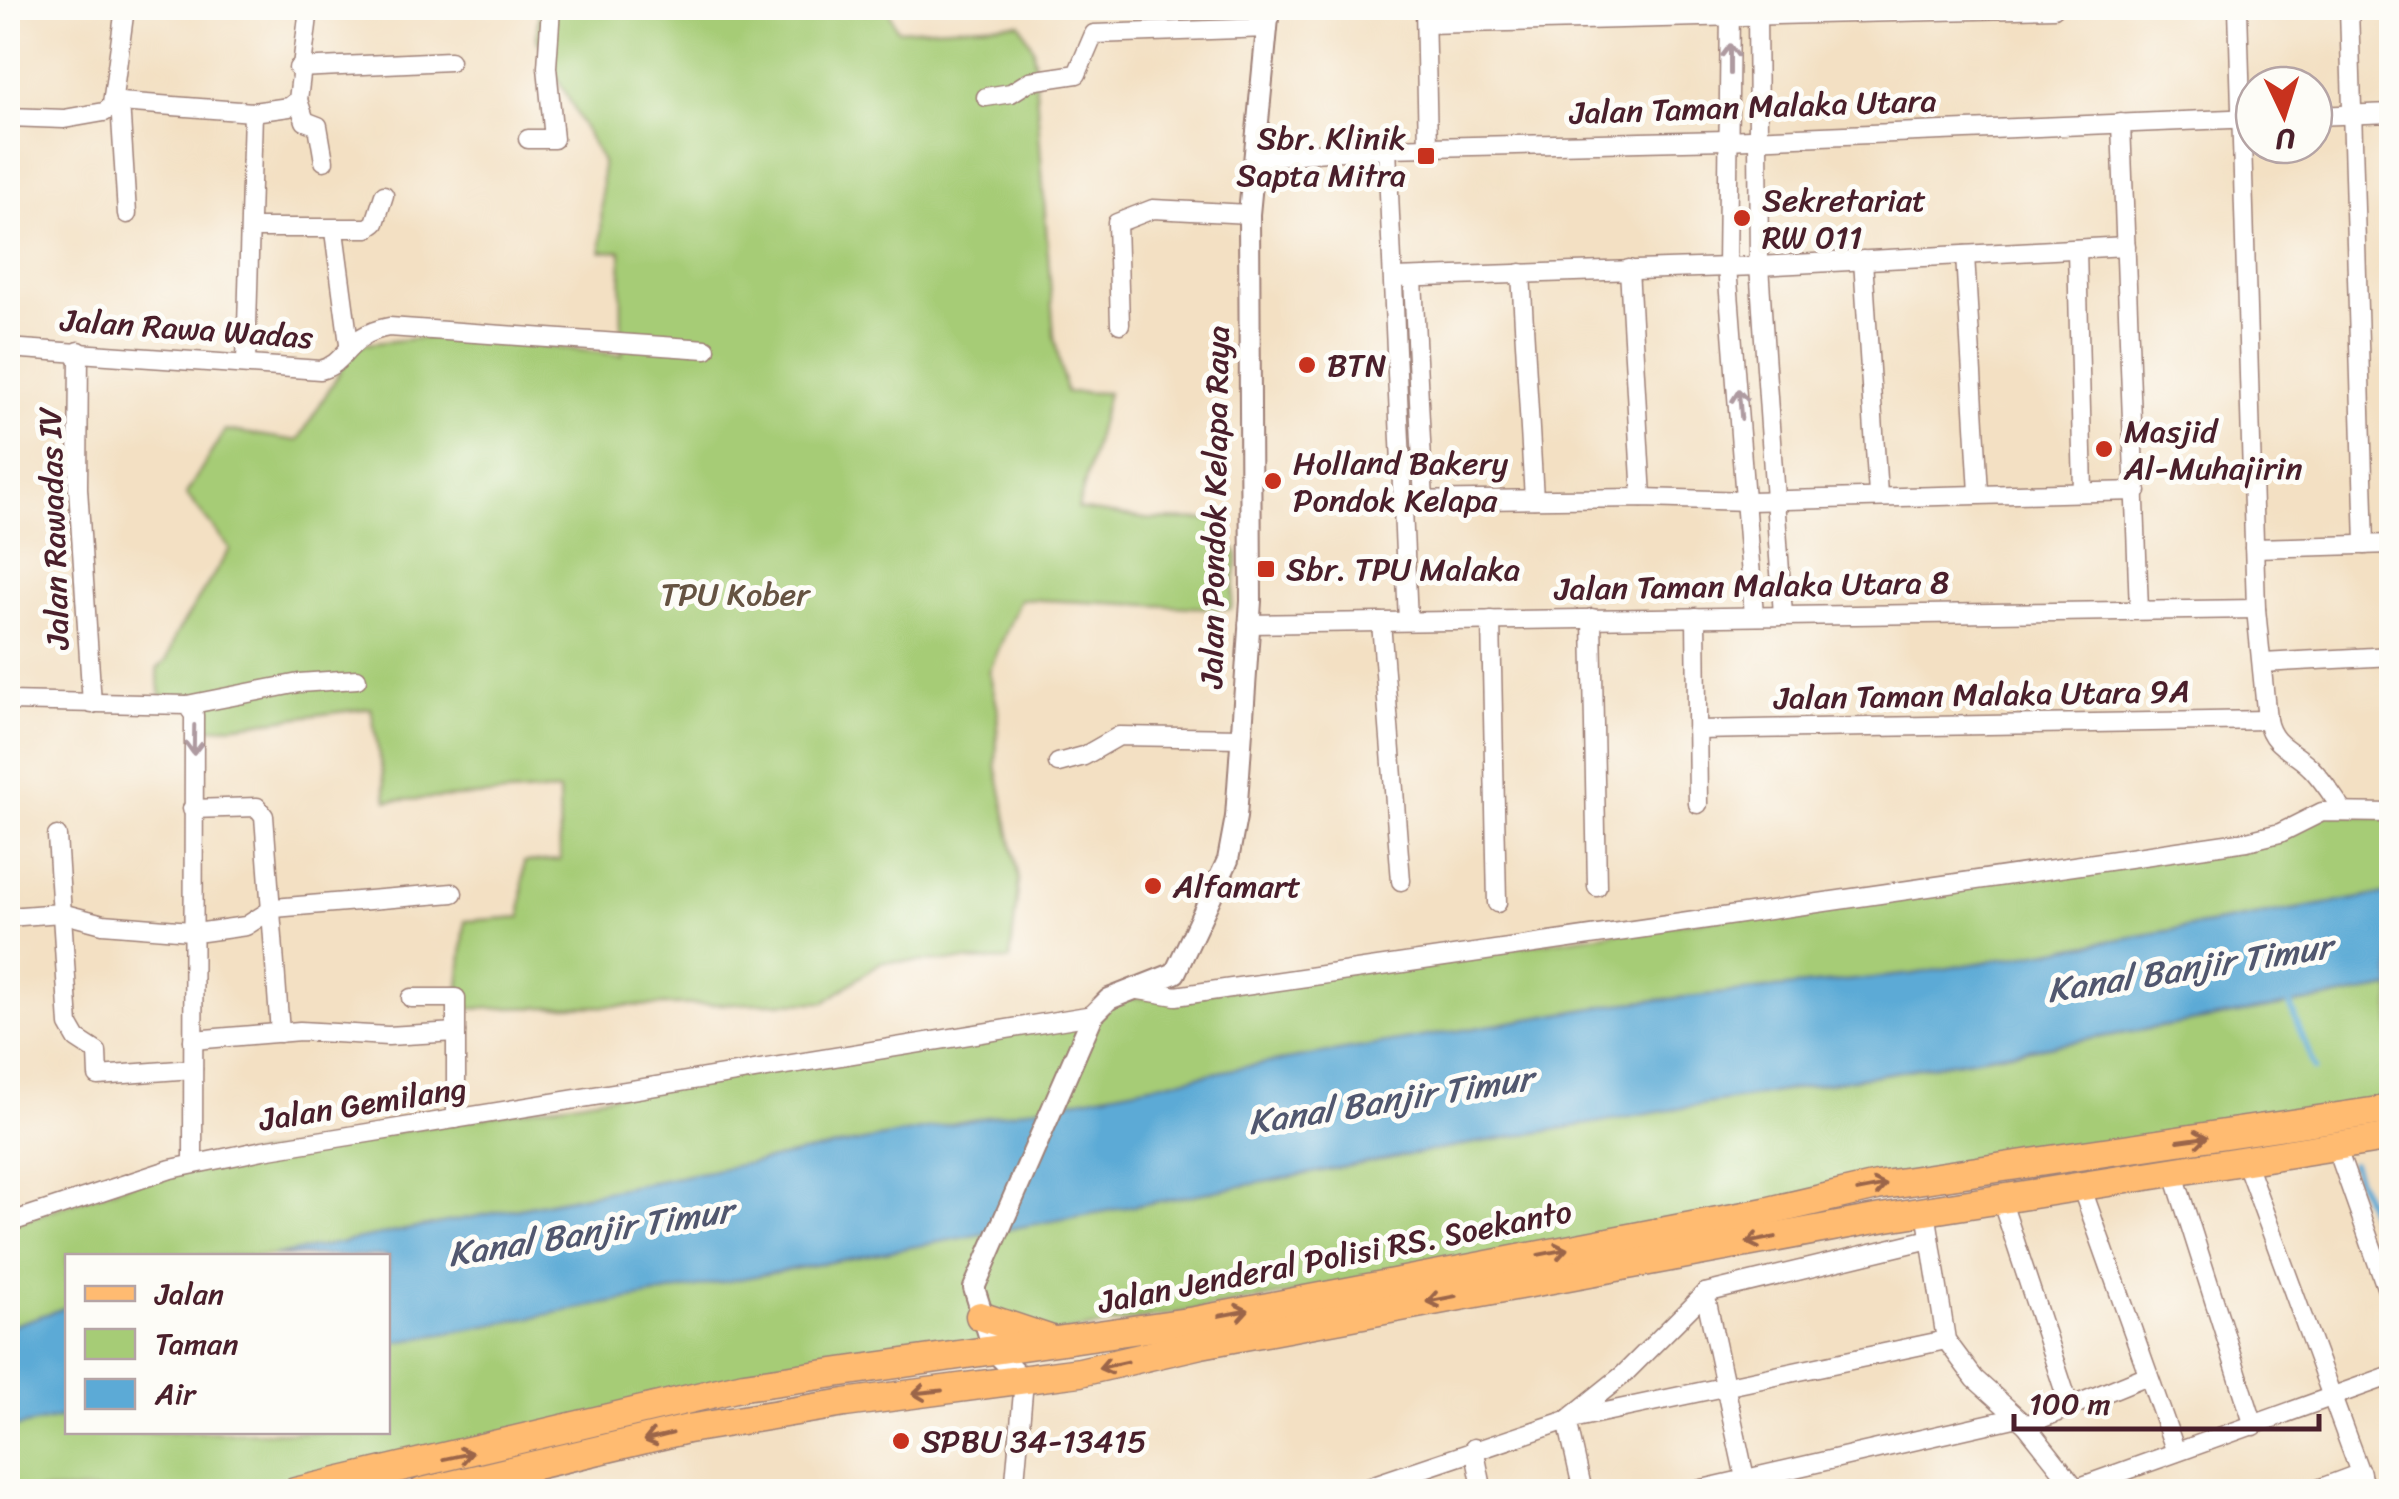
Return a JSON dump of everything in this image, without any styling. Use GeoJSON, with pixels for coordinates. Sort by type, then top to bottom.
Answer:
{"type":"FeatureCollection","features":[{"type":"Feature","properties":{"kind":"main road","name":"Jalan Jenderal Polisi RS. Soekanto"},"geometry":{"type":"LineString","coordinates":[[294,1492],[744,1386],[1078,1340],[1920,1180],[2392,1110]]}},
{"type":"Feature","properties":{"kind":"main road","name":"Jalan Jenderal Polisi RS. Soekanto"},"geometry":{"type":"LineString","coordinates":[[422,1492],[754,1418],[1024,1381],[1201,1344],[1928,1225],[2002,1198],[2389,1137]]}},
{"type":"Feature","properties":{"kind":"main road"},"geometry":{"type":"LineString","coordinates":[[1920,1180],[1928,1225]]}},
{"type":"Feature","properties":{"kind":"main road"},"geometry":{"type":"LineString","coordinates":[[977,1302],[1031,1336],[1078,1340]]}},
{"type":"Feature","properties":{"kind":"main road"},"geometry":{"type":"LineString","coordinates":[[744,1386],[754,1418]]}},
{"type":"Feature","properties":{"kind":"street"},"geometry":{"type":"LineString","coordinates":[[126,8],[116,103],[127,214]]}},
{"type":"Feature","properties":{"kind":"street"},"geometry":{"type":"LineString","coordinates":[[309,8],[298,68],[298,100],[305,121],[318,126],[324,162]]}},
{"type":"Feature","properties":{"kind":"street"},"geometry":{"type":"LineString","coordinates":[[528,139],[554,139],[547,67],[550,8]]}},
{"type":"Feature","properties":{"kind":"street"},"geometry":{"type":"LineString","coordinates":[[1428,147],[1425,16],[2054,8]]}},
{"type":"Feature","properties":{"kind":"street"},"geometry":{"type":"LineString","coordinates":[[2238,8],[2242,65]]}},
{"type":"Feature","properties":{"kind":"street"},"geometry":{"type":"LineString","coordinates":[[2350,8],[2365,545]]}},
{"type":"Feature","properties":{"kind":"street"},"geometry":{"type":"LineString","coordinates":[[1757,12],[1759,266],[1784,615]]}},
{"type":"Feature","properties":{"kind":"street"},"geometry":{"type":"LineString","coordinates":[[1730,13],[1728,267],[1754,614]]}},
{"type":"Feature","properties":{"kind":"street"},"geometry":{"type":"LineString","coordinates":[[986,97],[1011,93],[1030,81],[1077,74],[1094,34],[1268,18]]}},
{"type":"Feature","properties":{"kind":"street","name":"Jalan Pondok Kelapa Raya"},"geometry":{"type":"LineString","coordinates":[[1091,1022],[1108,999],[1164,981],[1186,958],[1228,860],[1242,738],[1248,624],[1249,214],[1268,18]]}},
{"type":"Feature","properties":{"kind":"street"},"geometry":{"type":"LineString","coordinates":[[298,68],[450,60]]}},
{"type":"Feature","properties":{"kind":"street"},"geometry":{"type":"LineString","coordinates":[[8,117],[64,119],[104,112],[116,103],[253,112],[288,106],[298,100]]}},
{"type":"Feature","properties":{"kind":"street"},"geometry":{"type":"LineString","coordinates":[[246,362],[253,112]]}},
{"type":"Feature","properties":{"kind":"street"},"geometry":{"type":"LineString","coordinates":[[2334,115],[2392,113]]}},
{"type":"Feature","properties":{"kind":"street","name":"Jalan Taman Malaka Utara"},"geometry":{"type":"LineString","coordinates":[[1254,158],[1388,148],[1726,140],[2234,118]]}},
{"type":"Feature","properties":{"kind":"street"},"geometry":{"type":"LineString","coordinates":[[2120,123],[2139,605]]}},
{"type":"Feature","properties":{"kind":"street"},"geometry":{"type":"LineString","coordinates":[[1388,148],[1424,502]]}},
{"type":"Feature","properties":{"kind":"street"},"geometry":{"type":"LineString","coordinates":[[2247,165],[2256,609],[2267,720],[2271,735],[2287,752],[2309,764],[2342,809]]}},
{"type":"Feature","properties":{"kind":"street"},"geometry":{"type":"LineString","coordinates":[[251,228],[334,231],[376,223],[384,194]]}},
{"type":"Feature","properties":{"kind":"street"},"geometry":{"type":"LineString","coordinates":[[1120,324],[1117,223],[1152,209],[1249,214]]}},
{"type":"Feature","properties":{"kind":"street"},"geometry":{"type":"LineString","coordinates":[[334,231],[349,344]]}},
{"type":"Feature","properties":{"kind":"street"},"geometry":{"type":"LineString","coordinates":[[1403,278],[1759,266],[2126,246]]}},
{"type":"Feature","properties":{"kind":"street"},"geometry":{"type":"LineString","coordinates":[[2077,248],[2083,492]]}},
{"type":"Feature","properties":{"kind":"street"},"geometry":{"type":"LineString","coordinates":[[1965,255],[1979,493]]}},
{"type":"Feature","properties":{"kind":"street"},"geometry":{"type":"LineString","coordinates":[[1863,260],[1878,494]]}},
{"type":"Feature","properties":{"kind":"street"},"geometry":{"type":"LineString","coordinates":[[1629,269],[1642,498]]}},
{"type":"Feature","properties":{"kind":"street"},"geometry":{"type":"LineString","coordinates":[[1522,273],[1534,499]]}},
{"type":"Feature","properties":{"kind":"street"},"geometry":{"type":"LineString","coordinates":[[1403,278],[1402,501],[1408,621]]}},
{"type":"Feature","properties":{"kind":"street","name":"Jalan Rawa Wadas"},"geometry":{"type":"LineString","coordinates":[[8,348],[320,370],[337,362],[349,344],[374,329],[389,326],[706,349]]}},
{"type":"Feature","properties":{"kind":"street","name":"Jalan Rawadas IV"},"geometry":{"type":"LineString","coordinates":[[79,351],[78,488],[92,704]]}},
{"type":"Feature","properties":{"kind":"street"},"geometry":{"type":"LineString","coordinates":[[1402,501],[1748,501],[1878,494],[2137,491]]}},
{"type":"Feature","properties":{"kind":"street"},"geometry":{"type":"LineString","coordinates":[[2254,548],[2392,544]]}},
{"type":"Feature","properties":{"kind":"street","name":"Jalan Taman Malaka Utara 8"},"geometry":{"type":"LineString","coordinates":[[1248,624],[2139,605],[2256,609]]}},
{"type":"Feature","properties":{"kind":"street"},"geometry":{"type":"LineString","coordinates":[[1696,617],[1698,804]]}},
{"type":"Feature","properties":{"kind":"street"},"geometry":{"type":"LineString","coordinates":[[1592,618],[1597,887]]}},
{"type":"Feature","properties":{"kind":"street"},"geometry":{"type":"LineString","coordinates":[[1491,620],[1497,903]]}},
{"type":"Feature","properties":{"kind":"street"},"geometry":{"type":"LineString","coordinates":[[1381,622],[1401,881]]}},
{"type":"Feature","properties":{"kind":"street"},"geometry":{"type":"LineString","coordinates":[[2263,663],[2392,656]]}},
{"type":"Feature","properties":{"kind":"street"},"geometry":{"type":"LineString","coordinates":[[8,700],[187,705],[299,683],[358,679]]}},
{"type":"Feature","properties":{"kind":"street"},"geometry":{"type":"LineString","coordinates":[[187,705],[194,724],[190,932],[193,1164]]}},
{"type":"Feature","properties":{"kind":"street","name":"Jalan Taman Malaka Utara 9A"},"geometry":{"type":"LineString","coordinates":[[1697,730],[2267,720]]}},
{"type":"Feature","properties":{"kind":"street"},"geometry":{"type":"LineString","coordinates":[[1058,763],[1084,756],[1120,736],[1242,738]]}},
{"type":"Feature","properties":{"kind":"street"},"geometry":{"type":"LineString","coordinates":[[192,809],[262,809],[280,1033]]}},
{"type":"Feature","properties":{"kind":"street"},"geometry":{"type":"LineString","coordinates":[[1133,989],[1176,996],[2247,842],[2342,809],[2392,812]]}},
{"type":"Feature","properties":{"kind":"street"},"geometry":{"type":"LineString","coordinates":[[57,836],[69,1025],[77,1039],[96,1052],[98,1076],[193,1069]]}},
{"type":"Feature","properties":{"kind":"street"},"geometry":{"type":"LineString","coordinates":[[8,917],[61,913],[102,924],[190,932],[246,926],[271,911],[453,892]]}},
{"type":"Feature","properties":{"kind":"street"},"geometry":{"type":"LineString","coordinates":[[411,998],[456,998],[456,1119]]}},
{"type":"Feature","properties":{"kind":"street"},"geometry":{"type":"LineString","coordinates":[[1014,1492],[1024,1381],[994,1351],[977,1302],[1040,1128],[1091,1022]]}},
{"type":"Feature","properties":{"kind":"street","name":"Jalan Gemilang"},"geometry":{"type":"LineString","coordinates":[[8,1223],[193,1164],[456,1119],[1091,1022]]}},
{"type":"Feature","properties":{"kind":"street"},"geometry":{"type":"LineString","coordinates":[[193,1040],[280,1033],[456,1032]]}},
{"type":"Feature","properties":{"kind":"street"},"geometry":{"type":"LineString","coordinates":[[2389,1137],[2392,1178]]}},
{"type":"Feature","properties":{"kind":"street"},"geometry":{"type":"LineString","coordinates":[[2336,1146],[2392,1304]]}},
{"type":"Feature","properties":{"kind":"street"},"geometry":{"type":"LineString","coordinates":[[2245,1160],[2367,1492]]}},
{"type":"Feature","properties":{"kind":"street"},"geometry":{"type":"LineString","coordinates":[[2173,1171],[2254,1426]]}},
{"type":"Feature","properties":{"kind":"street"},"geometry":{"type":"LineString","coordinates":[[2081,1186],[2176,1452]]}},
{"type":"Feature","properties":{"kind":"street"},"geometry":{"type":"LineString","coordinates":[[2002,1198],[2069,1404]]}},
{"type":"Feature","properties":{"kind":"street"},"geometry":{"type":"LineString","coordinates":[[1592,1408],[1705,1293],[1928,1225],[1946,1340],[2020,1422],[2074,1491],[2392,1375]]}},
{"type":"Feature","properties":{"kind":"street"},"geometry":{"type":"LineString","coordinates":[[1705,1293],[1722,1391],[1746,1485]]}},
{"type":"Feature","properties":{"kind":"street"},"geometry":{"type":"LineString","coordinates":[[1352,1492],[1384,1486],[1474,1448],[1567,1420],[1592,1408],[1722,1391],[1946,1340]]}},
{"type":"Feature","properties":{"kind":"street"},"geometry":{"type":"LineString","coordinates":[[1689,1492],[1746,1485],[2020,1422],[2148,1375]]}},
{"type":"Feature","properties":{"kind":"street"},"geometry":{"type":"LineString","coordinates":[[1623,1376],[1648,1402]]}},
{"type":"Feature","properties":{"kind":"street"},"geometry":{"type":"LineString","coordinates":[[1567,1420],[1583,1492]]}},
{"type":"Feature","properties":{"kind":"street"},"geometry":{"type":"LineString","coordinates":[[1474,1448],[1483,1492]]}},
{"type":"Feature","properties":{"kind":"street"},"geometry":{"type":"LineString","coordinates":[[2310,1492],[2361,1473]]}},
{"type":"Feature","properties":{"kind":"green space","name":"TPU Kober"},"geometry":{"type":"Polygon","coordinates":[[[539,8],[672,8],[674,13],[888,8],[897,30],[1020,23],[1033,48],[1054,336],[1066,392],[1108,393],[1078,509],[1146,519],[1218,520],[1238,555],[1231,609],[1020,599],[989,672],[998,710],[996,765],[1019,880],[1010,960],[881,962],[825,1002],[457,1009],[465,921],[521,917],[524,862],[560,860],[559,791],[387,801],[371,708],[206,729],[208,710],[185,699],[161,697],[157,669],[167,660],[175,636],[230,549],[186,494],[225,430],[298,441],[356,345],[447,335],[622,355],[621,251],[601,252],[602,162],[537,39],[539,8]]]}},
{"type":"Feature","properties":{"kind":"green space"},"geometry":{"type":"Polygon","coordinates":[[[2322,812],[2391,818],[2391,1109],[744,1386],[296,1491],[8,1491],[8,1225],[171,1169],[1093,1015],[1109,999],[1176,996],[2247,841],[2322,812]]]}},
{"type":"Feature","properties":{"kind":"water","name":"Kanal Banjir Timur"},"geometry":{"type":"Polygon","coordinates":[[[2391,893],[2391,988],[1458,1146],[390,1344],[390,1254],[282,1254],[1244,1067],[1617,1004],[1913,974],[2391,893]]]}},
{"type":"Feature","properties":{"kind":"water"},"geometry":{"type":"Polygon","coordinates":[[[65,1308],[65,1416],[8,1429],[8,1327],[65,1308]]]}},
{"type":"Feature","properties":{"kind":"waterway"},"geometry":{"type":"LineString","coordinates":[[2288,1000],[2315,1069]]}},
{"type":"Feature","properties":{"kind":"waterway"},"geometry":{"type":"LineString","coordinates":[[2352,1164],[2392,1271]]}},
{"type":"Feature","properties":{"kind":"place","name":"Sbr. Klinik Sapta Mitra"},"geometry":{"type":"Point","coordinates":[1426,156]}},
{"type":"Feature","properties":{"kind":"place","name":"Sekretariat RW 011"},"geometry":{"type":"Point","coordinates":[1742,218]}},
{"type":"Feature","properties":{"kind":"place","name":"BTN"},"geometry":{"type":"Point","coordinates":[1307,365]}},
{"type":"Feature","properties":{"kind":"place","name":"Masjid Al-Muhajirin"},"geometry":{"type":"Point","coordinates":[2104,449]}},
{"type":"Feature","properties":{"kind":"place","name":"Holland Bakery Pondok Kelapa"},"geometry":{"type":"Point","coordinates":[1273,481]}},
{"type":"Feature","properties":{"kind":"place","name":"Sbr. TPU Malaka"},"geometry":{"type":"Point","coordinates":[1266,569]}},
{"type":"Feature","properties":{"kind":"place","name":"Alfamart"},"geometry":{"type":"Point","coordinates":[1153,886]}},
{"type":"Feature","properties":{"kind":"place","name":"SPBU 34-13415"},"geometry":{"type":"Point","coordinates":[901,1441]}}]}
